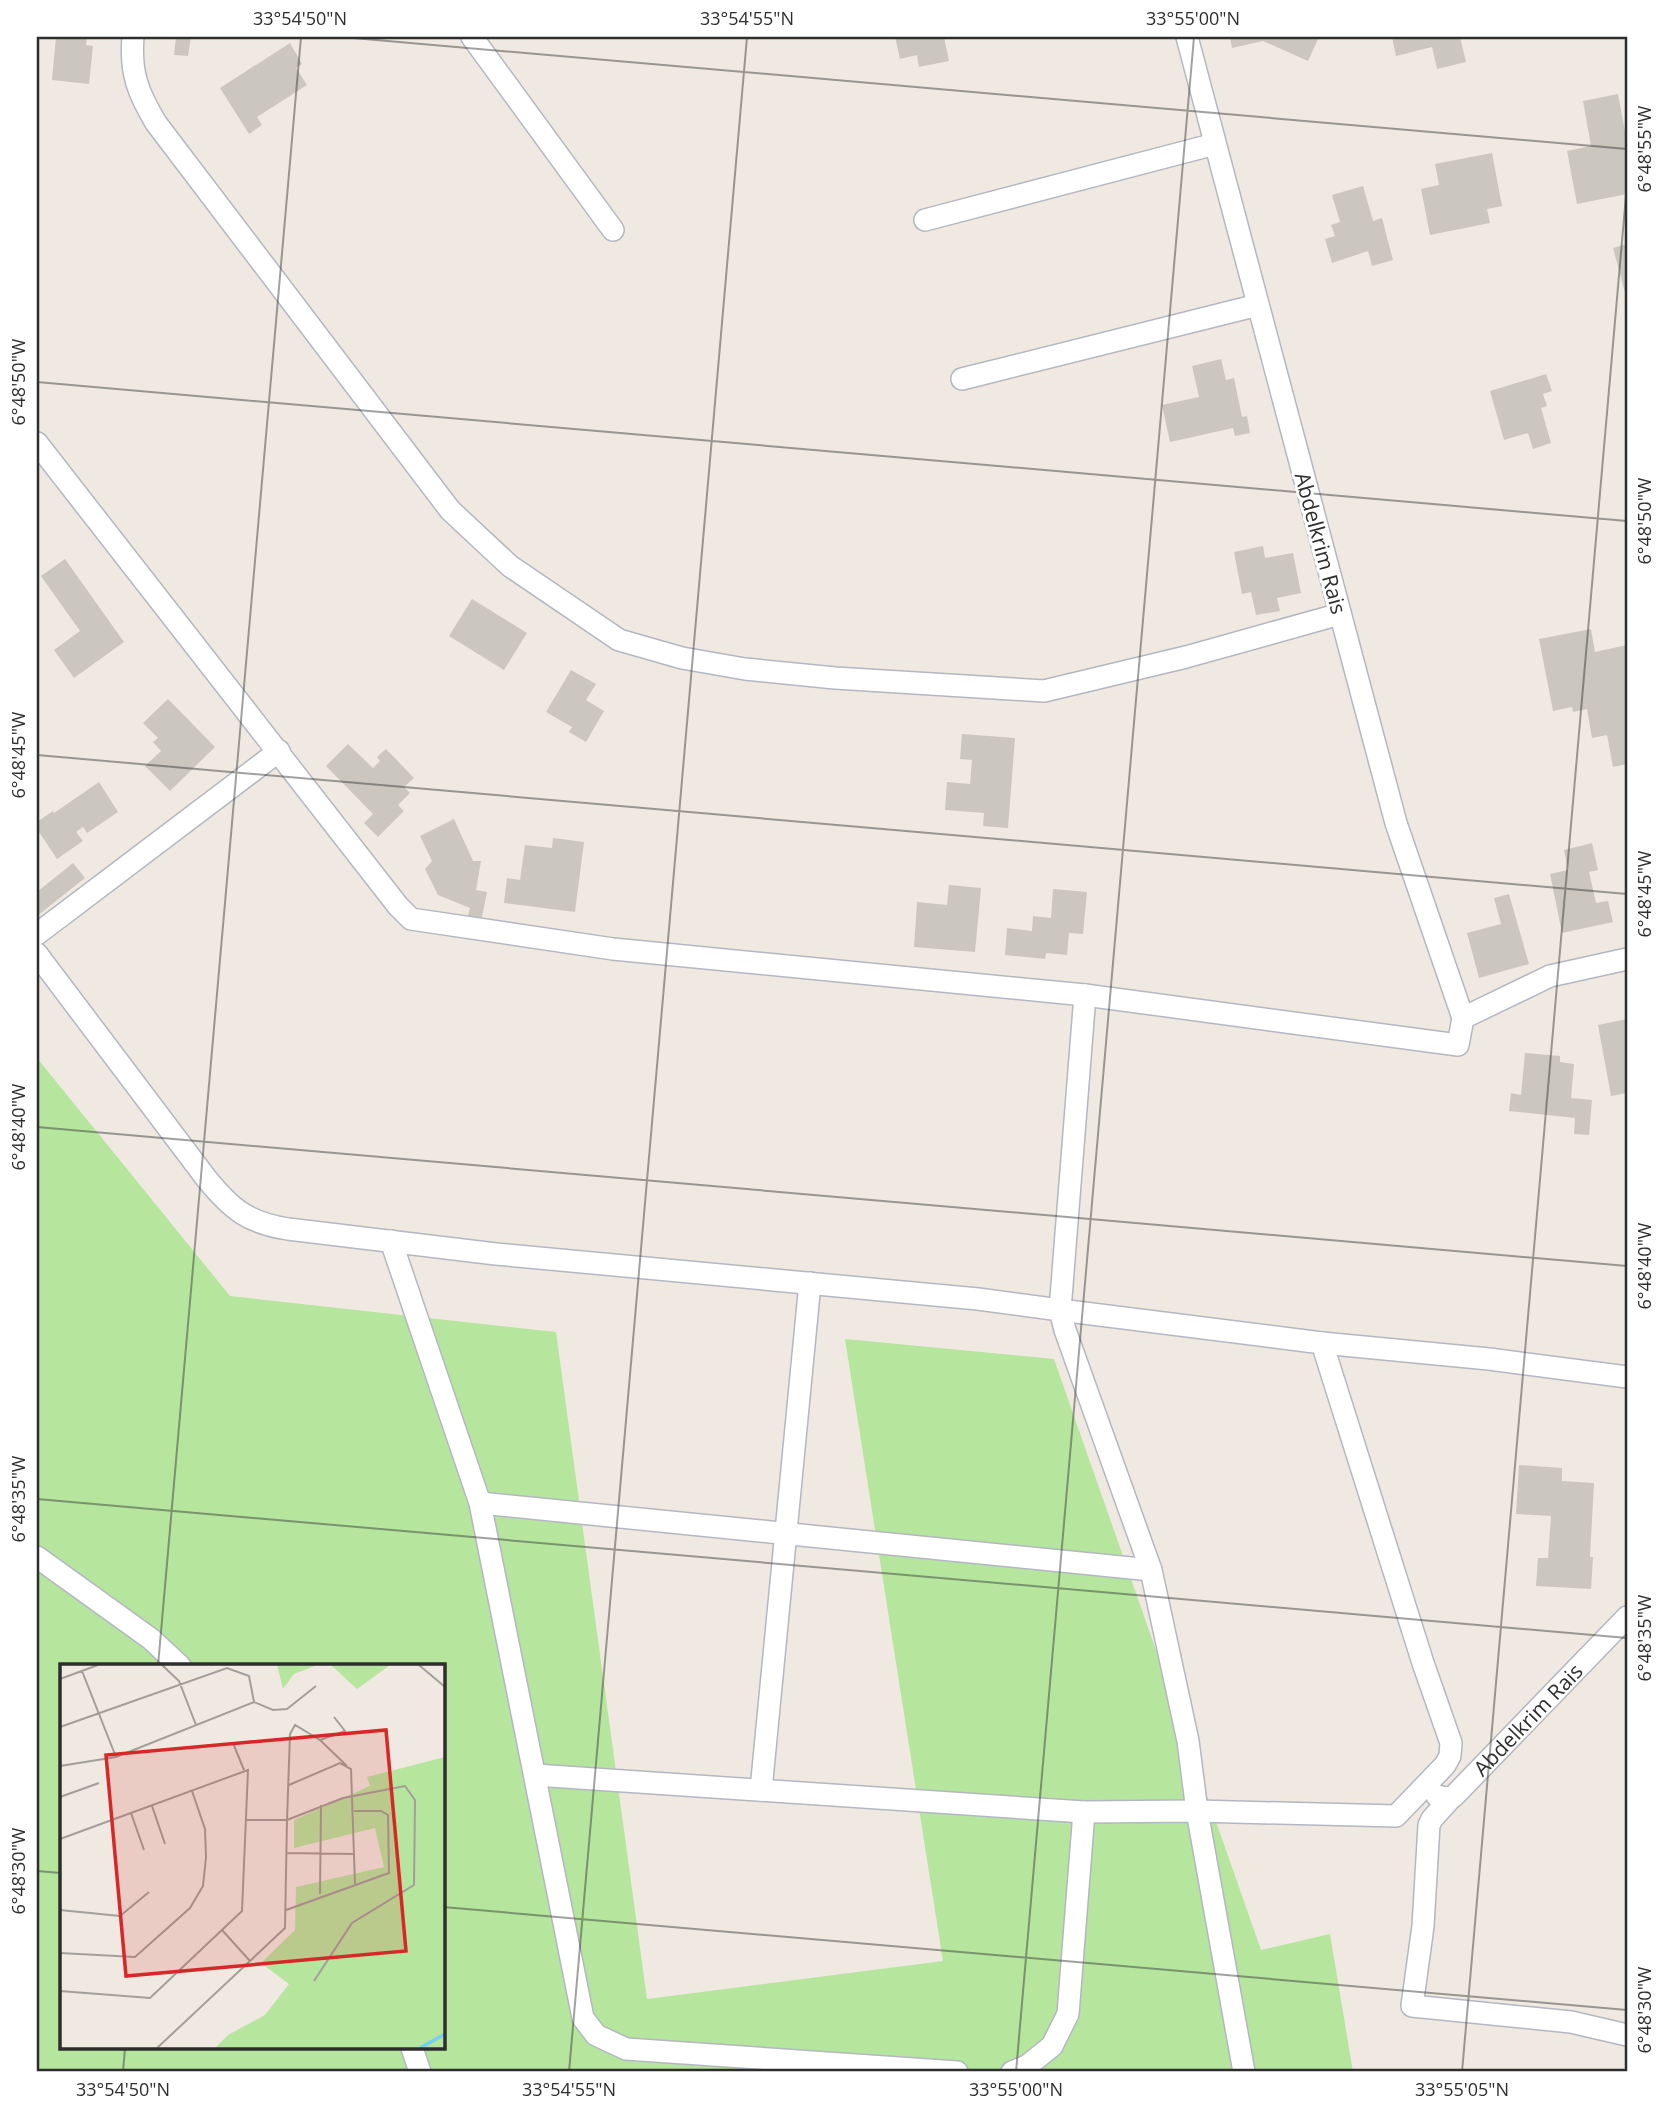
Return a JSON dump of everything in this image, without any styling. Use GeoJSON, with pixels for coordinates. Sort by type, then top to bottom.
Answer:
{"type":"FeatureCollection","features":[{"type":"Feature","properties":{"kind":"street"},"geometry":{"type":"LineString","coordinates":[[133,37],[132,67],[135,84],[156,123],[450,510],[510,566],[619,640],[682,658],[745,668],[835,678],[1044,691],[1186,657],[1340,614]]}},
{"type":"Feature","properties":{"kind":"street"},"geometry":{"type":"LineString","coordinates":[[472,37],[613,230]]}},
{"type":"Feature","properties":{"kind":"street","name":"Abdelkrim Rais"},"geometry":{"type":"LineString","coordinates":[[1085,995],[1458,1045],[1463,1018],[1396,823],[1186,37]]}},
{"type":"Feature","properties":{"kind":"street"},"geometry":{"type":"LineString","coordinates":[[925,220],[1215,144]]}},
{"type":"Feature","properties":{"kind":"street"},"geometry":{"type":"LineString","coordinates":[[962,379],[1258,305]]}},
{"type":"Feature","properties":{"kind":"street"},"geometry":{"type":"LineString","coordinates":[[37,443],[407,916],[415,920],[613,949],[1085,995],[1060,1310],[1151,1570],[1188,1741],[1197,1811],[1244,2072]]}},
{"type":"Feature","properties":{"kind":"street"},"geometry":{"type":"LineString","coordinates":[[37,934],[279,751]]}},
{"type":"Feature","properties":{"kind":"street"},"geometry":{"type":"LineString","coordinates":[[37,954],[206,1178],[244,1216],[270,1227],[496,1254],[978,1299],[1322,1343],[1489,1359],[1627,1377]]}},
{"type":"Feature","properties":{"kind":"street"},"geometry":{"type":"LineString","coordinates":[[1463,1018],[1550,976],[1627,959]]}},
{"type":"Feature","properties":{"kind":"street"},"geometry":{"type":"LineString","coordinates":[[391,1241],[480,1503],[583,2018],[596,2035],[626,2049],[957,2072]]}},
{"type":"Feature","properties":{"kind":"street"},"geometry":{"type":"LineString","coordinates":[[761,1790],[810,1283]]}},
{"type":"Feature","properties":{"kind":"street"},"geometry":{"type":"LineString","coordinates":[[535,1775],[1084,1812],[1197,1811],[1396,1816],[1445,1765],[1450,1756],[1451,1743],[1322,1343]]}},
{"type":"Feature","properties":{"kind":"street"},"geometry":{"type":"LineString","coordinates":[[480,1503],[1151,1570]]}},
{"type":"Feature","properties":{"kind":"street"},"geometry":{"type":"LineString","coordinates":[[37,1557],[150,1639],[178,1664]]}},
{"type":"Feature","properties":{"kind":"street","name":"Abdelkrim Rais"},"geometry":{"type":"LineString","coordinates":[[1627,1617],[1432,1819],[1429,1825],[1423,1926],[1412,2006],[1571,2022],[1627,2035]]}},
{"type":"Feature","properties":{"kind":"street"},"geometry":{"type":"LineString","coordinates":[[1420,1791],[1450,1798]]}},
{"type":"Feature","properties":{"kind":"street"},"geometry":{"type":"LineString","coordinates":[[1012,2072],[1027,2066],[1052,2046],[1068,2014],[1084,1812]]}},
{"type":"Feature","properties":{"kind":"street"},"geometry":{"type":"LineString","coordinates":[[413,2050],[420,2072]]}},
{"type":"Feature","properties":{"kind":"green space"},"geometry":{"type":"Polygon","coordinates":[[[37,1058],[230,1296],[556,1332],[647,1999],[943,1961],[845,1339],[1054,1359],[1261,1950],[1330,1934],[1353,2072],[37,2072],[37,1058]]]}},
{"type":"Feature","properties":{"kind":"building"},"geometry":{"type":"Polygon","coordinates":[[[56,37],[87,37],[86,45],[93,46],[89,84],[52,80],[56,37]]]}},
{"type":"Feature","properties":{"kind":"building"},"geometry":{"type":"Polygon","coordinates":[[[176,37],[191,37],[188,56],[174,55],[176,37]]]}},
{"type":"Feature","properties":{"kind":"building"},"geometry":{"type":"Polygon","coordinates":[[[895,37],[944,37],[949,61],[919,67],[917,55],[900,59],[895,37]]]}},
{"type":"Feature","properties":{"kind":"building"},"geometry":{"type":"Polygon","coordinates":[[[1230,37],[1319,37],[1308,61],[1263,41],[1232,48],[1230,37]]]}},
{"type":"Feature","properties":{"kind":"building"},"geometry":{"type":"Polygon","coordinates":[[[1392,37],[1460,37],[1466,62],[1437,69],[1432,47],[1396,56],[1392,37]]]}},
{"type":"Feature","properties":{"kind":"building"},"geometry":{"type":"Polygon","coordinates":[[[290,43],[302,64],[296,68],[307,85],[257,117],[262,125],[249,134],[220,88],[290,43]]]}},
{"type":"Feature","properties":{"kind":"building"},"geometry":{"type":"Polygon","coordinates":[[[1618,94],[1627,142],[1627,194],[1577,204],[1567,151],[1591,146],[1583,101],[1618,94]]]}},
{"type":"Feature","properties":{"kind":"building"},"geometry":{"type":"Polygon","coordinates":[[[1492,153],[1502,206],[1487,209],[1490,223],[1430,235],[1421,189],[1439,185],[1435,164],[1492,153]]]}},
{"type":"Feature","properties":{"kind":"building"},"geometry":{"type":"Polygon","coordinates":[[[1363,186],[1373,221],[1382,218],[1393,260],[1372,266],[1368,251],[1332,263],[1325,239],[1335,236],[1331,225],[1340,222],[1332,195],[1363,186]]]}},
{"type":"Feature","properties":{"kind":"building"},"geometry":{"type":"Polygon","coordinates":[[[1627,244],[1627,296],[1626,296],[1613,248],[1627,244]]]}},
{"type":"Feature","properties":{"kind":"building"},"geometry":{"type":"Polygon","coordinates":[[[1221,359],[1226,380],[1234,378],[1242,417],[1247,416],[1250,433],[1235,436],[1233,428],[1170,442],[1162,405],[1199,397],[1192,366],[1221,359]]]}},
{"type":"Feature","properties":{"kind":"building"},"geometry":{"type":"Polygon","coordinates":[[[1546,374],[1552,391],[1543,394],[1547,406],[1541,408],[1551,443],[1533,449],[1528,433],[1504,440],[1490,391],[1546,374]]]}},
{"type":"Feature","properties":{"kind":"building"},"geometry":{"type":"Polygon","coordinates":[[[1263,546],[1265,558],[1293,553],[1301,593],[1277,598],[1280,611],[1256,615],[1251,592],[1242,594],[1234,552],[1263,546]]]}},
{"type":"Feature","properties":{"kind":"building"},"geometry":{"type":"Polygon","coordinates":[[[65,559],[124,642],[74,678],[54,650],[80,631],[41,576],[65,559]]]}},
{"type":"Feature","properties":{"kind":"building"},"geometry":{"type":"Polygon","coordinates":[[[472,599],[527,633],[504,670],[449,636],[472,599]]]}},
{"type":"Feature","properties":{"kind":"building"},"geometry":{"type":"Polygon","coordinates":[[[1591,629],[1595,652],[1627,645],[1627,764],[1613,767],[1607,735],[1592,738],[1587,709],[1573,712],[1572,707],[1553,711],[1539,639],[1591,629]]]}},
{"type":"Feature","properties":{"kind":"building"},"geometry":{"type":"Polygon","coordinates":[[[571,670],[596,684],[586,700],[604,711],[586,742],[569,732],[572,727],[546,712],[571,670]]]}},
{"type":"Feature","properties":{"kind":"building"},"geometry":{"type":"Polygon","coordinates":[[[168,699],[215,747],[170,791],[145,766],[161,751],[153,742],[158,738],[143,723],[168,699]]]}},
{"type":"Feature","properties":{"kind":"building"},"geometry":{"type":"Polygon","coordinates":[[[962,734],[1015,738],[1008,828],[983,826],[984,813],[945,810],[947,782],[970,784],[972,760],[960,759],[962,734]]]}},
{"type":"Feature","properties":{"kind":"building"},"geometry":{"type":"Polygon","coordinates":[[[348,744],[373,768],[380,761],[377,757],[386,749],[414,778],[404,787],[410,793],[398,805],[404,811],[378,837],[364,823],[373,814],[326,766],[348,744]]]}},
{"type":"Feature","properties":{"kind":"building"},"geometry":{"type":"Polygon","coordinates":[[[99,782],[118,812],[87,833],[83,827],[76,832],[83,841],[57,859],[37,829],[37,822],[99,782]]]}},
{"type":"Feature","properties":{"kind":"building"},"geometry":{"type":"Polygon","coordinates":[[[454,819],[473,861],[481,861],[476,890],[487,892],[481,922],[467,919],[470,908],[438,895],[425,869],[432,861],[420,836],[454,819]]]}},
{"type":"Feature","properties":{"kind":"building"},"geometry":{"type":"Polygon","coordinates":[[[553,838],[584,842],[575,912],[504,903],[507,878],[520,880],[525,845],[552,848],[553,838]]]}},
{"type":"Feature","properties":{"kind":"building"},"geometry":{"type":"Polygon","coordinates":[[[1592,843],[1598,870],[1589,872],[1596,903],[1608,901],[1613,922],[1562,933],[1550,874],[1568,870],[1564,850],[1592,843]]]}},
{"type":"Feature","properties":{"kind":"building"},"geometry":{"type":"Polygon","coordinates":[[[73,863],[85,878],[37,916],[37,892],[73,863]]]}},
{"type":"Feature","properties":{"kind":"building"},"geometry":{"type":"Polygon","coordinates":[[[949,885],[981,888],[975,952],[914,947],[917,902],[947,905],[949,885]]]}},
{"type":"Feature","properties":{"kind":"building"},"geometry":{"type":"Polygon","coordinates":[[[1053,889],[1087,892],[1083,934],[1069,933],[1067,955],[1046,953],[1045,959],[1005,955],[1007,928],[1032,931],[1033,916],[1051,918],[1053,889]]]}},
{"type":"Feature","properties":{"kind":"building"},"geometry":{"type":"Polygon","coordinates":[[[1509,894],[1529,964],[1479,978],[1467,933],[1501,924],[1494,898],[1509,894]]]}},
{"type":"Feature","properties":{"kind":"building"},"geometry":{"type":"Polygon","coordinates":[[[1627,1019],[1627,1093],[1611,1096],[1598,1025],[1627,1019]]]}},
{"type":"Feature","properties":{"kind":"building"},"geometry":{"type":"Polygon","coordinates":[[[1525,1053],[1560,1056],[1560,1062],[1574,1064],[1571,1098],[1592,1100],[1589,1135],[1574,1134],[1575,1118],[1509,1111],[1511,1093],[1521,1095],[1525,1053]]]}},
{"type":"Feature","properties":{"kind":"building"},"geometry":{"type":"Polygon","coordinates":[[[1519,1465],[1562,1468],[1562,1481],[1594,1483],[1591,1589],[1536,1586],[1538,1558],[1548,1558],[1551,1516],[1516,1514],[1519,1465]]]}}]}
